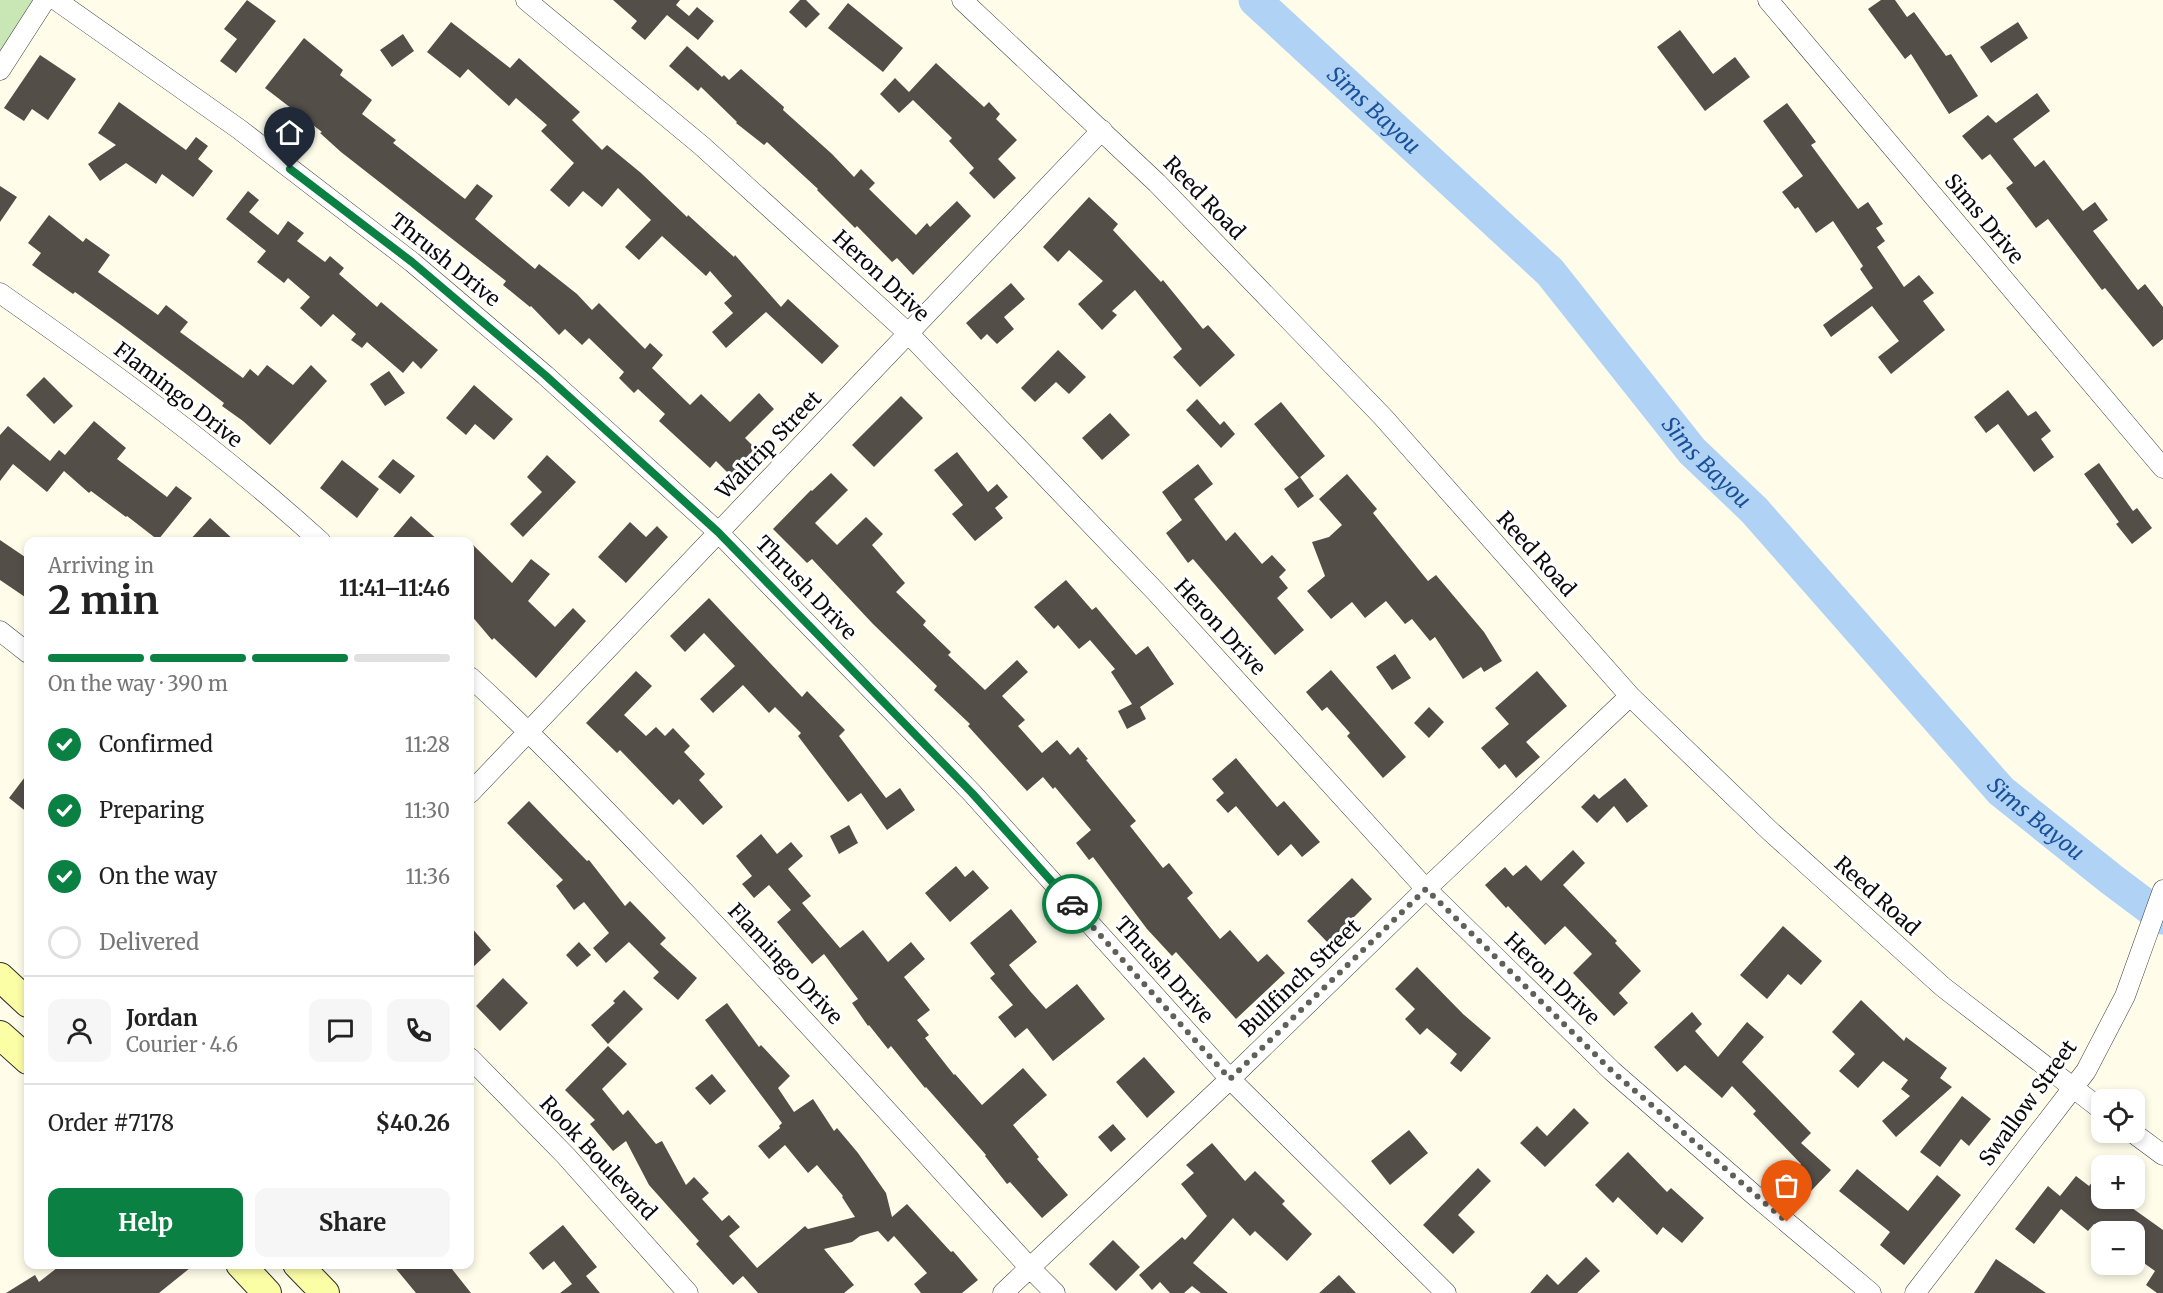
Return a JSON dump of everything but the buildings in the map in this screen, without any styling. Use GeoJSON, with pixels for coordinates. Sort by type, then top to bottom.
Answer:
{"type":"FeatureCollection","features":[{"type":"Feature","properties":{"kind":"main road"},"geometry":{"type":"LineString","coordinates":[[0,977],[24,1000]]}},
{"type":"Feature","properties":{"kind":"main road"},"geometry":{"type":"LineString","coordinates":[[0,1035],[24,1056]]}},
{"type":"Feature","properties":{"kind":"main road"},"geometry":{"type":"LineString","coordinates":[[245,1269],[267,1293]]}},
{"type":"Feature","properties":{"kind":"main road"},"geometry":{"type":"LineString","coordinates":[[302,1269],[325,1293]]}},
{"type":"Feature","properties":{"kind":"street"},"geometry":{"type":"LineString","coordinates":[[0,70],[45,0]]}},
{"type":"Feature","properties":{"kind":"street","name":"Thrush Drive"},"geometry":{"type":"LineString","coordinates":[[56,0],[238,129],[412,262],[545,375],[718,532],[972,793],[1230,1079],[1446,1293]]}},
{"type":"Feature","properties":{"kind":"street","name":"Heron Drive"},"geometry":{"type":"LineString","coordinates":[[526,0],[702,146],[909,334],[1156,592],[1426,889],[1612,1071],[1871,1293]]}},
{"type":"Feature","properties":{"kind":"street","name":"Reed Road"},"geometry":{"type":"LineString","coordinates":[[962,0],[1165,192],[1383,417],[1630,696],[1770,831],[1943,987],[2091,1102]]}},
{"type":"Feature","properties":{"kind":"street","name":"Sims Drive"},"geometry":{"type":"LineString","coordinates":[[1768,0],[2163,468]]}},
{"type":"Feature","properties":{"kind":"street","name":"Waltrip Street"},"geometry":{"type":"LineString","coordinates":[[474,789],[1102,130]]}},
{"type":"Feature","properties":{"kind":"street","name":"Flamingo Drive"},"geometry":{"type":"LineString","coordinates":[[0,293],[65,338],[197,438],[315,537]]}},
{"type":"Feature","properties":{"kind":"street"},"geometry":{"type":"LineString","coordinates":[[0,631],[24,650]]}},
{"type":"Feature","properties":{"kind":"street","name":"Flamingo Drive"},"geometry":{"type":"LineString","coordinates":[[474,681],[529,730],[807,1022],[1029,1268],[1055,1293]]}},
{"type":"Feature","properties":{"kind":"street","name":"Bullfinch Street"},"geometry":{"type":"LineString","coordinates":[[1003,1293],[1630,696]]}},
{"type":"Feature","properties":{"kind":"street","name":"Swallow Street"},"geometry":{"type":"LineString","coordinates":[[1915,1293],[2088,1065],[2125,996],[2163,890]]}},
{"type":"Feature","properties":{"kind":"street","name":"Rook Boulevard"},"geometry":{"type":"LineString","coordinates":[[474,1062],[566,1156],[688,1293]]}},
{"type":"Feature","properties":{"kind":"street"},"geometry":{"type":"LineString","coordinates":[[2145,1142],[2163,1155]]}},
{"type":"Feature","properties":{"kind":"green space"},"geometry":{"type":"Polygon","coordinates":[[[0,0],[40,0],[0,62],[0,0]]]}},
{"type":"Feature","properties":{"kind":"waterway","name":"Sims Bayou"},"geometry":{"type":"LineString","coordinates":[[1255,0],[1550,272],[1692,451],[1754,510],[2001,791],[2163,918]]}},
{"type":"Feature","properties":{"kind":"way so far"},"geometry":{"type":"LineString","coordinates":[[1072,904],[1230,1079],[1426,889],[1612,1071],[1787,1222]]}},
{"type":"Feature","properties":{"kind":"route"},"geometry":{"type":"LineString","coordinates":[[290,169],[412,262],[545,375],[718,532],[972,793],[1072,904]]}}]}
